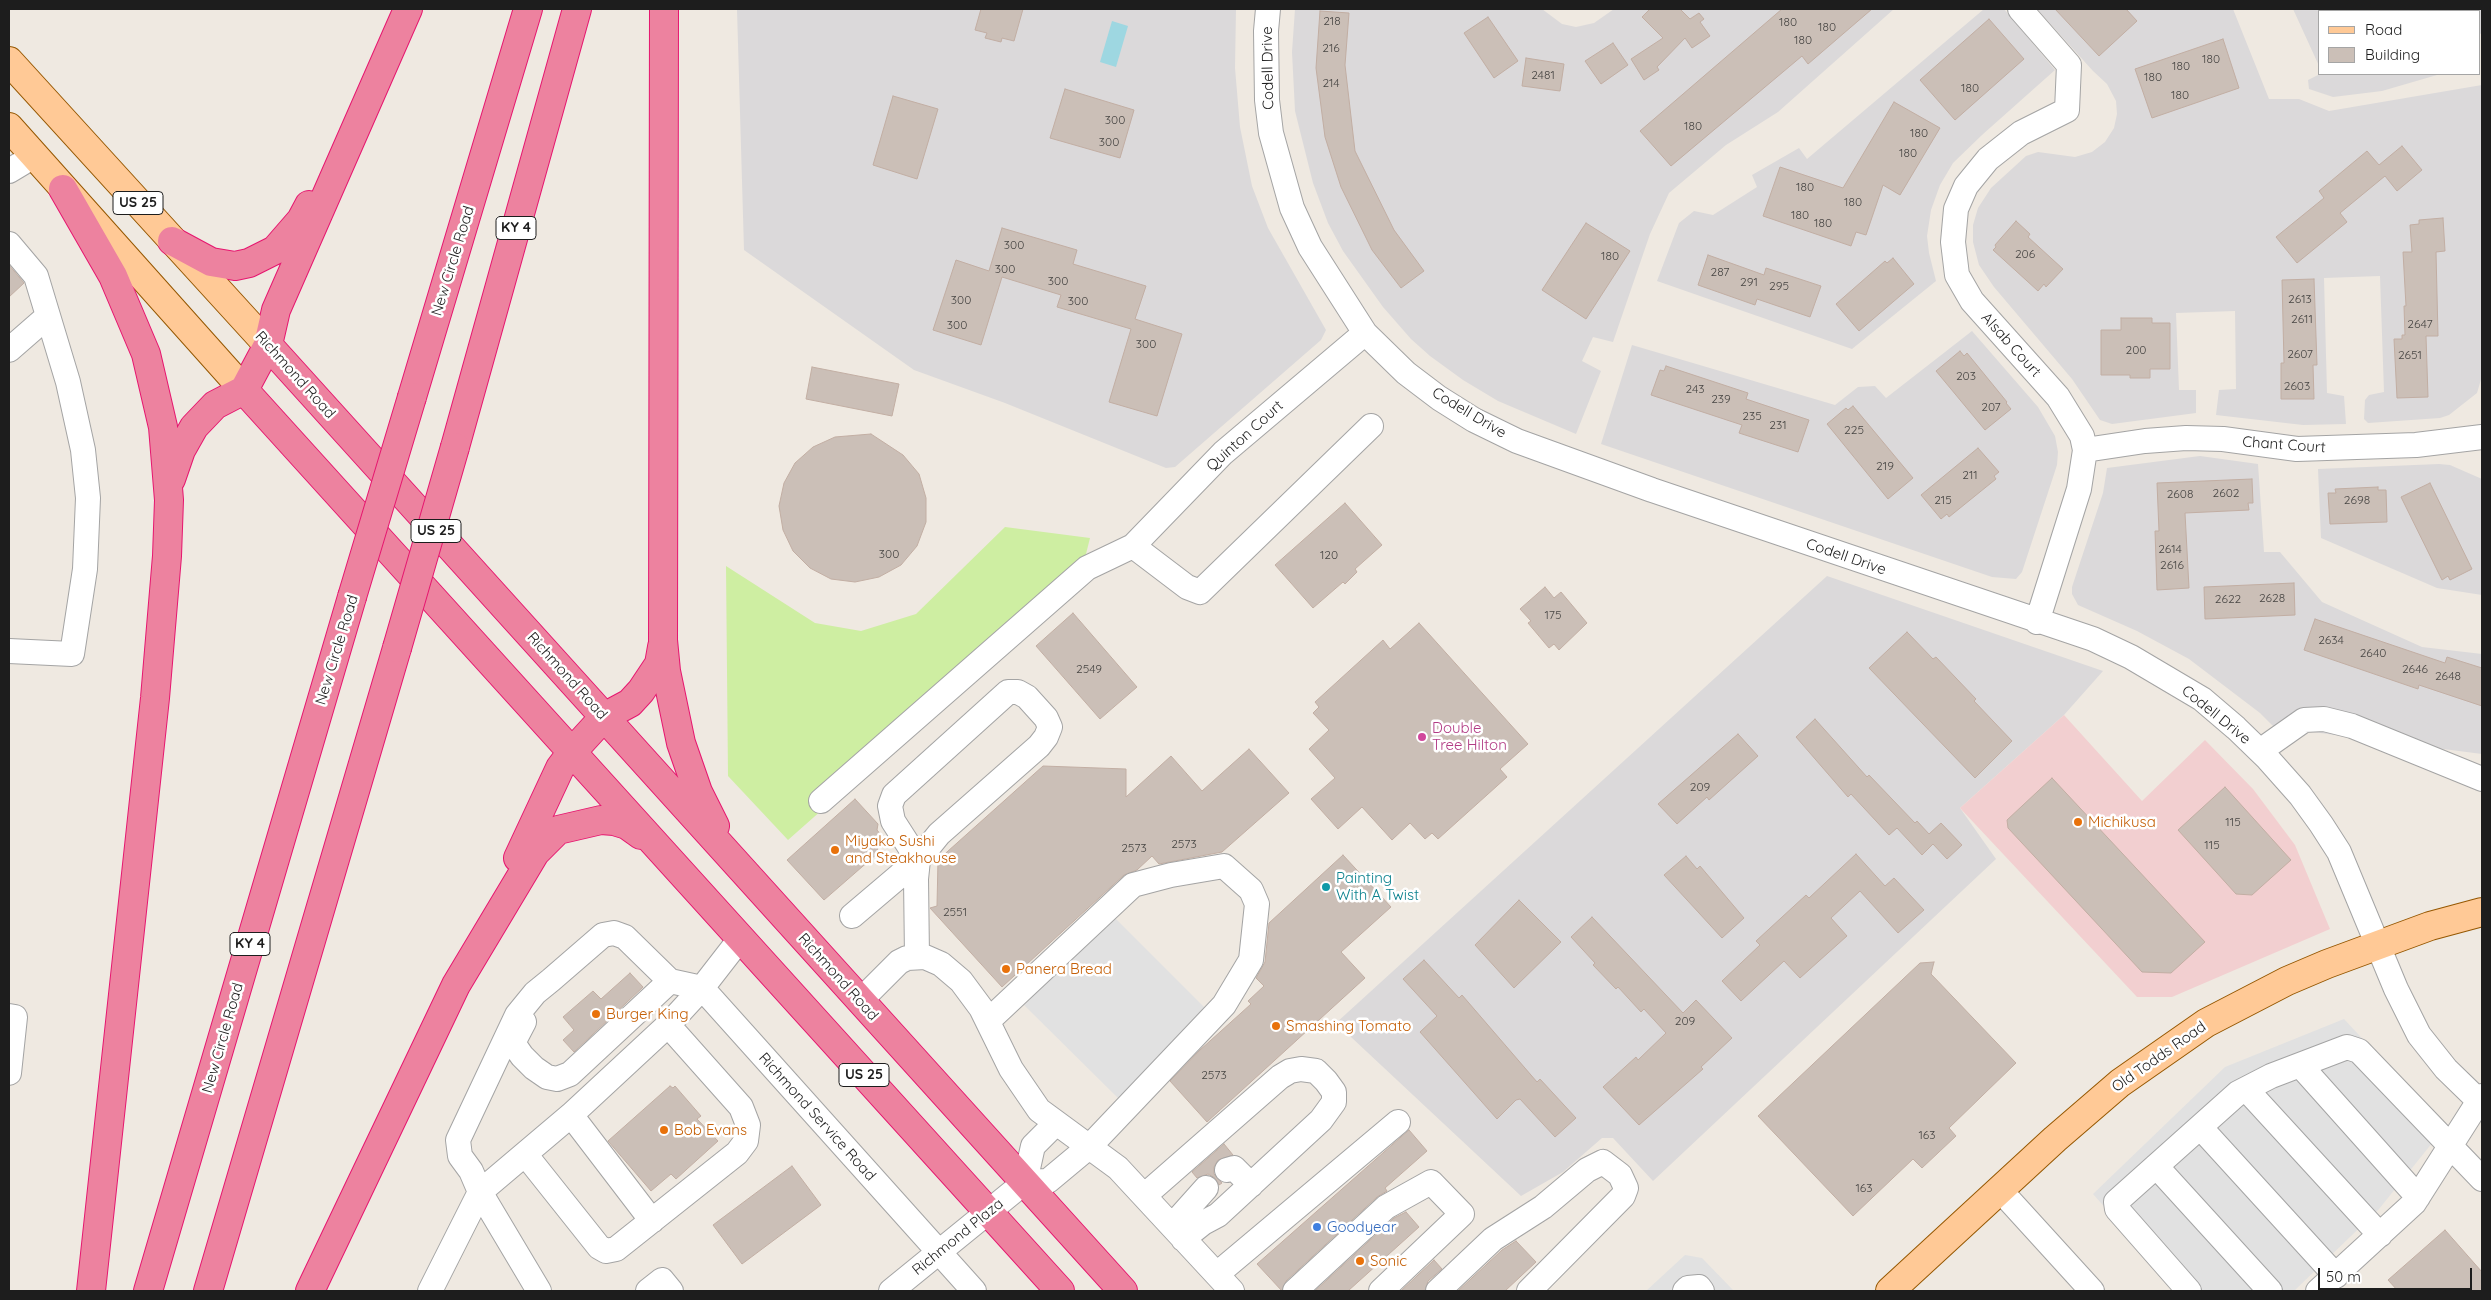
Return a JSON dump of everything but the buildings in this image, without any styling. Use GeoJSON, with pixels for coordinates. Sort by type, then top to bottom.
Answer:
{"type":"FeatureCollection","features":[{"type":"Feature","properties":{"kind":"highway"},"geometry":{"type":"LineString","coordinates":[[168,488],[181,450],[194,427],[215,405],[244,390],[268,345],[276,310],[408,9]]}},
{"type":"Feature","properties":{"kind":"highway","name":"New Circle Road"},"geometry":{"type":"LineString","coordinates":[[148,1291],[352,597],[528,9]]}},
{"type":"Feature","properties":{"kind":"highway","name":"KY 4"},"geometry":{"type":"LineString","coordinates":[[208,1291],[455,447],[577,9]]}},
{"type":"Feature","properties":{"kind":"highway"},"geometry":{"type":"LineString","coordinates":[[664,9],[663,640],[672,704],[689,769],[708,814],[732,859]]}},
{"type":"Feature","properties":{"kind":"highway"},"geometry":{"type":"LineString","coordinates":[[172,241],[211,262],[234,266],[263,257],[275,250],[301,220],[360,116]]}},
{"type":"Feature","properties":{"kind":"highway"},"geometry":{"type":"LineString","coordinates":[[63,189],[113,276],[146,354],[163,427],[168,488],[167,556],[155,698],[91,1291]]}},
{"type":"Feature","properties":{"kind":"highway","name":"Richmond Road"},"geometry":{"type":"LineString","coordinates":[[268,345],[1123,1291]]}},
{"type":"Feature","properties":{"kind":"highway","name":"US 25"},"geometry":{"type":"LineString","coordinates":[[244,390],[1060,1291]]}},
{"type":"Feature","properties":{"kind":"highway"},"geometry":{"type":"LineString","coordinates":[[469,964],[560,768],[604,717],[630,703],[641,691],[658,664],[663,640]]}},
{"type":"Feature","properties":{"kind":"highway"},"geometry":{"type":"LineString","coordinates":[[310,1291],[456,986],[535,853],[558,830],[601,820],[627,825],[669,859]]}},
{"type":"Feature","properties":{"kind":"main road","name":"Richmond Road"},"geometry":{"type":"LineString","coordinates":[[9,61],[268,345]]}},
{"type":"Feature","properties":{"kind":"main road","name":"US 25"},"geometry":{"type":"LineString","coordinates":[[9,127],[244,390]]}},
{"type":"Feature","properties":{"kind":"main road","name":"Old Todds Road"},"geometry":{"type":"LineString","coordinates":[[1890,1291],[2120,1083],[2206,1023],[2286,981],[2326,964],[2378,947],[2430,926],[2482,912]]}},
{"type":"Feature","properties":{"kind":"street","name":"Codell Drive"},"geometry":{"type":"LineString","coordinates":[[1268,9],[1265,72],[1267,100],[1271,133],[1292,208],[1310,247],[1365,333],[1406,373],[1439,398],[1474,420],[1517,441],[1652,490],[2037,622],[2093,639],[2165,676],[2202,699],[2260,751],[2300,795],[2339,852],[2378,947],[2419,1035],[2446,1069],[2481,1100]]}},
{"type":"Feature","properties":{"kind":"street","name":"Alsab Court"},"geometry":{"type":"LineString","coordinates":[[2020,9],[2069,65],[2066,110],[2021,133],[1988,159],[1966,186],[1956,209],[1953,258],[1957,274],[1972,301],[2058,397],[2082,436],[2086,450]]}},
{"type":"Feature","properties":{"kind":"street"},"geometry":{"type":"LineString","coordinates":[[9,171],[34,156]]}},
{"type":"Feature","properties":{"kind":"street"},"geometry":{"type":"LineString","coordinates":[[9,244],[36,276],[68,382],[83,450],[88,498],[85,569],[72,654],[9,651]]}},
{"type":"Feature","properties":{"kind":"street"},"geometry":{"type":"LineString","coordinates":[[9,350],[48,316]]}},
{"type":"Feature","properties":{"kind":"street","name":"Quinton Court"},"geometry":{"type":"LineString","coordinates":[[821,801],[1087,568],[1132,546],[1223,453],[1365,333]]}},
{"type":"Feature","properties":{"kind":"street"},"geometry":{"type":"LineString","coordinates":[[1132,546],[1187,587],[1200,592],[1371,426]]}},
{"type":"Feature","properties":{"kind":"street","name":"Chant Court"},"geometry":{"type":"LineString","coordinates":[[2086,450],[2145,441],[2186,438],[2224,439],[2306,449],[2416,445],[2482,437]]}},
{"type":"Feature","properties":{"kind":"street"},"geometry":{"type":"LineString","coordinates":[[2037,622],[2079,489],[2086,450]]}},
{"type":"Feature","properties":{"kind":"street"},"geometry":{"type":"LineString","coordinates":[[852,916],[918,860],[939,834],[1039,746],[1046,737],[1050,727],[1046,718],[1027,696],[1018,692],[1008,692],[894,795],[890,806],[893,821],[918,860],[916,879],[917,958]]}},
{"type":"Feature","properties":{"kind":"street"},"geometry":{"type":"LineString","coordinates":[[2260,751],[2304,720],[2324,719],[2352,726],[2482,779]]}},
{"type":"Feature","properties":{"kind":"street"},"geometry":{"type":"LineString","coordinates":[[988,1021],[1133,885],[1171,875],[1224,866],[1250,890],[1257,904],[1250,960],[1224,1005],[1090,1146],[1048,1182],[1025,1182],[1033,1146],[1056,1123]]}},
{"type":"Feature","properties":{"kind":"street"},"geometry":{"type":"LineString","coordinates":[[538,1291],[480,1192],[471,1171],[460,1156],[458,1140],[517,1015],[535,993],[603,935],[614,933],[625,937],[670,981],[702,988]]}},
{"type":"Feature","properties":{"kind":"street"},"geometry":{"type":"LineString","coordinates":[[430,1291],[480,1192],[571,1116],[668,1025],[702,988],[740,939]]}},
{"type":"Feature","properties":{"kind":"street"},"geometry":{"type":"LineString","coordinates":[[860,1001],[898,962],[908,958],[917,958],[932,959],[941,964],[961,981],[988,1021],[1011,1069],[1039,1110],[1118,1168],[1224,1283],[1398,1122]]}},
{"type":"Feature","properties":{"kind":"street"},"geometry":{"type":"LineString","coordinates":[[551,980],[547,997],[528,1018],[513,1043],[534,1068],[547,1077],[557,1079],[570,1074],[670,981]]}},
{"type":"Feature","properties":{"kind":"street","name":"Richmond Service Road"},"geometry":{"type":"LineString","coordinates":[[702,988],[974,1291]]}},
{"type":"Feature","properties":{"kind":"street"},"geometry":{"type":"LineString","coordinates":[[9,1016],[15,1017],[9,1073]]}},
{"type":"Feature","properties":{"kind":"street"},"geometry":{"type":"LineString","coordinates":[[525,1154],[599,1248],[606,1251],[616,1250],[737,1153],[746,1141],[748,1125],[740,1107],[668,1025]]}},
{"type":"Feature","properties":{"kind":"street"},"geometry":{"type":"LineString","coordinates":[[2190,1291],[2117,1210],[2116,1202],[2246,1089],[2300,1065],[2347,1047],[2359,1051],[2482,1179]]}},
{"type":"Feature","properties":{"kind":"street"},"geometry":{"type":"LineString","coordinates":[[2300,1065],[2418,1197]]}},
{"type":"Feature","properties":{"kind":"street"},"geometry":{"type":"LineString","coordinates":[[1144,1196],[1280,1077],[1290,1071],[1301,1069],[1316,1071],[1334,1092],[1334,1102],[1321,1120],[1218,1215],[1203,1223],[1177,1232]]}},
{"type":"Feature","properties":{"kind":"street"},"geometry":{"type":"LineString","coordinates":[[2246,1089],[2380,1235]]}},
{"type":"Feature","properties":{"kind":"street"},"geometry":{"type":"LineString","coordinates":[[2318,1291],[2380,1235],[2418,1197],[2481,1100]]}},
{"type":"Feature","properties":{"kind":"street"},"geometry":{"type":"LineString","coordinates":[[571,1116],[652,1221]]}},
{"type":"Feature","properties":{"kind":"street"},"geometry":{"type":"LineString","coordinates":[[2200,1127],[2336,1276]]}},
{"type":"Feature","properties":{"kind":"street"},"geometry":{"type":"LineString","coordinates":[[1438,1291],[1493,1239],[1543,1207],[1587,1170],[1602,1162],[1620,1175],[1626,1188],[1623,1196],[1529,1291]]}},
{"type":"Feature","properties":{"kind":"street"},"geometry":{"type":"LineString","coordinates":[[2156,1166],[2270,1291]]}},
{"type":"Feature","properties":{"kind":"street"},"geometry":{"type":"LineString","coordinates":[[1227,1170],[1234,1168],[1251,1185]]}},
{"type":"Feature","properties":{"kind":"street","name":"Richmond Plaza"},"geometry":{"type":"LineString","coordinates":[[891,1291],[1025,1182]]}},
{"type":"Feature","properties":{"kind":"street"},"geometry":{"type":"LineString","coordinates":[[1295,1291],[1386,1207],[1431,1182],[1462,1214],[1381,1291]]}},
{"type":"Feature","properties":{"kind":"street"},"geometry":{"type":"LineString","coordinates":[[1177,1232],[1206,1188]]}},
{"type":"Feature","properties":{"kind":"street"},"geometry":{"type":"LineString","coordinates":[[2000,1190],[2092,1291]]}},
{"type":"Feature","properties":{"kind":"street"},"geometry":{"type":"LineString","coordinates":[[648,1291],[662,1280],[671,1291]]}},
{"type":"Feature","properties":{"kind":"street"},"geometry":{"type":"LineString","coordinates":[[1685,1291],[1688,1288],[1699,1288],[1702,1291]]}},
{"type":"Feature","properties":{"kind":"shaded area"},"geometry":{"type":"Polygon","coordinates":[[[737,9],[1236,9],[1235,68],[1240,127],[1252,186],[1268,228],[1326,330],[1321,340],[1175,467],[1166,468],[1005,403],[914,370],[744,250],[737,9]]]}},
{"type":"Feature","properties":{"kind":"shaded area"},"geometry":{"type":"Polygon","coordinates":[[[1295,9],[1542,9],[1562,24],[1576,27],[1594,23],[1614,9],[1894,9],[1778,112],[1726,145],[1669,193],[1650,234],[1613,342],[1593,337],[1582,361],[1601,371],[1576,434],[1498,401],[1463,380],[1430,356],[1411,339],[1383,307],[1343,251],[1328,223],[1313,183],[1295,111],[1292,52],[1295,9]]]}},
{"type":"Feature","properties":{"kind":"shaded area"},"geometry":{"type":"Polygon","coordinates":[[[1984,9],[2004,9],[2055,70],[1953,163],[1940,185],[1931,210],[1927,236],[1936,281],[1852,349],[1657,281],[1679,223],[1694,211],[1713,215],[1757,187],[1752,175],[1799,148],[1807,159],[1984,9]]]}},
{"type":"Feature","properties":{"kind":"shaded area"},"geometry":{"type":"Polygon","coordinates":[[[2037,9],[2233,9],[2269,99],[2299,99],[2329,111],[2482,85],[2482,376],[2477,393],[2449,415],[2440,418],[2368,423],[2364,419],[2365,400],[2369,395],[2384,392],[2380,276],[2324,278],[2327,393],[2344,396],[2346,424],[2303,425],[2216,415],[2219,390],[2236,389],[2235,311],[2176,313],[2179,390],[2196,390],[2196,413],[2112,424],[2100,420],[2072,379],[1994,287],[1979,265],[1973,242],[1973,225],[1978,208],[1991,188],[2026,156],[2038,152],[2075,157],[2092,152],[2105,142],[2114,128],[2117,114],[2116,101],[2107,84],[2037,9]]]}},
{"type":"Feature","properties":{"kind":"shaded area"},"geometry":{"type":"Polygon","coordinates":[[[2293,9],[2482,9],[2481,34],[2481,10],[2318,10],[2318,64],[2293,9]]]}},
{"type":"Feature","properties":{"kind":"shaded area"},"geometry":{"type":"Polygon","coordinates":[[[2318,75],[2437,75],[2382,91],[2333,97],[2309,89],[2308,80],[2318,75]]]}},
{"type":"Feature","properties":{"kind":"shaded area"},"geometry":{"type":"Polygon","coordinates":[[[1972,331],[2038,407],[2055,436],[2058,452],[2057,465],[2022,572],[2016,579],[1992,577],[1601,444],[1632,345],[1835,405],[1858,387],[1875,386],[1886,398],[1972,331]]]}},
{"type":"Feature","properties":{"kind":"shaded area"},"geometry":{"type":"Polygon","coordinates":[[[2200,456],[2258,464],[2264,552],[2280,552],[2322,602],[2422,647],[2482,654],[2482,754],[2274,727],[2260,713],[2189,659],[2137,631],[2078,605],[2072,594],[2072,587],[2103,493],[2107,468],[2200,456]]]}},
{"type":"Feature","properties":{"kind":"shaded area"},"geometry":{"type":"Polygon","coordinates":[[[2450,465],[2482,479],[2482,595],[2437,588],[2321,538],[2318,469],[2450,465]]]}},
{"type":"Feature","properties":{"kind":"shaded area"},"geometry":{"type":"Polygon","coordinates":[[[1827,576],[2103,671],[2064,715],[1960,808],[1996,859],[1653,1181],[1613,1138],[1602,1138],[1563,1172],[1521,1196],[1336,1023],[1827,576]]]}},
{"type":"Feature","properties":{"kind":"shaded area"},"geometry":{"type":"Polygon","coordinates":[[[2064,715],[2142,801],[2205,740],[2253,789],[2295,845],[2330,929],[2172,997],[2137,997],[1960,808],[2064,715]]]}},
{"type":"Feature","properties":{"kind":"shaded area"},"geometry":{"type":"Polygon","coordinates":[[[1113,916],[1210,1013],[1121,1101],[1024,1005],[1113,916]]]}},
{"type":"Feature","properties":{"kind":"shaded area"},"geometry":{"type":"Polygon","coordinates":[[[2344,1019],[2445,1127],[2379,1209],[2294,1291],[2179,1291],[2093,1194],[2225,1067],[2344,1019]]]}},
{"type":"Feature","properties":{"kind":"shaded area"},"geometry":{"type":"Polygon","coordinates":[[[1685,1255],[1702,1258],[1734,1291],[1646,1291],[1685,1255]]]}},
{"type":"Feature","properties":{"kind":"green space"},"geometry":{"type":"Polygon","coordinates":[[[1005,527],[1090,538],[1085,558],[987,664],[788,840],[728,776],[726,566],[815,623],[861,631],[916,614],[1005,527]]]}},
{"type":"Feature","properties":{"kind":"water"},"geometry":{"type":"Polygon","coordinates":[[[1112,21],[1128,26],[1116,67],[1100,62],[1112,21]]]}},
{"type":"Feature","properties":{"kind":"place","name":"Double Tree Hilton"},"geometry":{"type":"Point","coordinates":[1422,737]}},
{"type":"Feature","properties":{"kind":"place","name":"Michikusa"},"geometry":{"type":"Point","coordinates":[2078,822]}},
{"type":"Feature","properties":{"kind":"place","name":"Miyako Sushi and Steakhouse"},"geometry":{"type":"Point","coordinates":[835,850]}},
{"type":"Feature","properties":{"kind":"place","name":"Painting With A Twist"},"geometry":{"type":"Point","coordinates":[1326,887]}},
{"type":"Feature","properties":{"kind":"place","name":"Panera Bread"},"geometry":{"type":"Point","coordinates":[1006,969]}},
{"type":"Feature","properties":{"kind":"place","name":"Burger King"},"geometry":{"type":"Point","coordinates":[596,1014]}},
{"type":"Feature","properties":{"kind":"place","name":"Smashing Tomato"},"geometry":{"type":"Point","coordinates":[1276,1026]}},
{"type":"Feature","properties":{"kind":"place","name":"Bob Evans"},"geometry":{"type":"Point","coordinates":[664,1130]}},
{"type":"Feature","properties":{"kind":"place","name":"Goodyear"},"geometry":{"type":"Point","coordinates":[1317,1227]}},
{"type":"Feature","properties":{"kind":"place","name":"Sonic"},"geometry":{"type":"Point","coordinates":[1360,1261]}}]}
